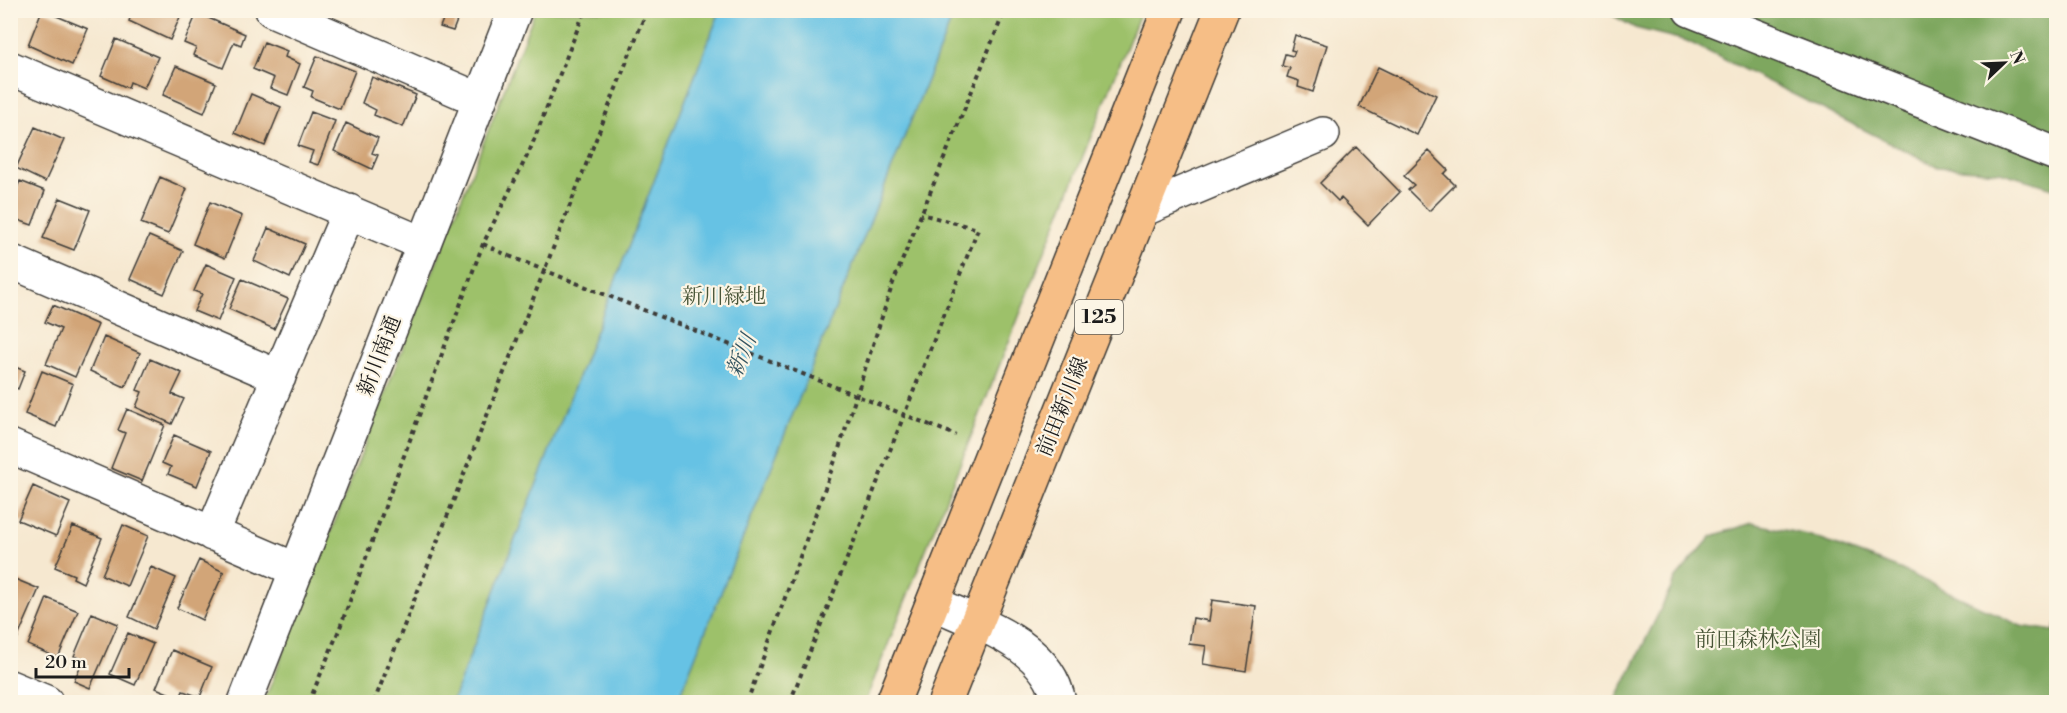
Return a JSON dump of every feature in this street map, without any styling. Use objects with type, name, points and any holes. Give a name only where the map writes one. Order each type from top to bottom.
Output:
[{"type":"main road","name":"125","points":[[893,702],[1169,10]]},
{"type":"main road","name":"前田新川線","points":[[945,702],[1222,10]]},
{"type":"street","points":[[272,10],[480,100]]},
{"type":"street","name":"新川南通","points":[[245,702],[515,10]]},
{"type":"street","points":[[1690,10],[2056,154]]},
{"type":"street","points":[[10,68],[424,244]]},
{"type":"street","points":[[1142,210],[1323,134]]},
{"type":"street","points":[[213,534],[349,211]]},
{"type":"street","points":[[10,261],[279,377]]},
{"type":"street","points":[[10,446],[297,570]]},
{"type":"street","points":[[933,603],[977,623],[1032,654],[1046,670],[1057,690],[1059,702]]},
{"type":"street","points":[[10,687],[46,702]]},
{"type":"path","points":[[309,702],[347,609],[483,244],[530,150],[585,10]]},
{"type":"path","points":[[374,702],[647,10]]},
{"type":"path","points":[[747,702],[837,455],[893,283],[1005,10]]},
{"type":"path","points":[[1016,10],[1025,14],[1026,10]]},
{"type":"path","points":[[790,702],[978,229],[921,214]]},
{"type":"path","points":[[483,244],[956,435]]},
{"type":"green space","name":"新川緑地","points":[[535,11],[1141,11],[865,702],[264,702]]},
{"type":"green space","points":[[1605,11],[2056,11],[2056,189],[2000,172],[1938,167],[1687,41],[1635,28]]},
{"type":"green space","name":"前田森林公園","points":[[1752,523],[1808,535],[1900,569],[2021,626],[2054,631],[2056,625],[2056,702],[1615,702],[1676,578],[1712,536]]},
{"type":"water","name":"新川","points":[[720,11],[955,11],[677,702],[452,702]]},
{"type":"building","points":[[42,10],[88,29],[72,65],[28,45]]},
{"type":"building","points":[[133,10],[183,10],[170,40],[129,21]]},
{"type":"building","points":[[427,10],[461,10],[453,31],[440,27],[444,17]]},
{"type":"building","points":[[197,13],[245,34],[241,45],[234,42],[223,68],[193,55],[196,48],[184,43]]},
{"type":"building","points":[[1295,35],[1327,45],[1313,92],[1298,87],[1299,81],[1287,77],[1290,68],[1282,66],[1285,54],[1293,56],[1295,51],[1291,50]]},
{"type":"building","points":[[116,39],[158,57],[144,88],[130,82],[128,88],[101,76]]},
{"type":"building","points":[[264,42],[287,51],[285,57],[300,64],[288,95],[270,88],[274,78],[253,69]]},
{"type":"building","points":[[317,56],[355,71],[340,109],[311,97],[313,91],[304,87]]},
{"type":"building","points":[[176,66],[216,83],[204,113],[163,95]]},
{"type":"building","points":[[1378,67],[1436,95],[1417,135],[1359,107]]},
{"type":"building","points":[[372,77],[416,95],[403,127],[374,115],[376,110],[362,103]]},
{"type":"building","points":[[251,94],[281,107],[265,146],[235,133]]},
{"type":"building","points":[[311,112],[335,121],[318,165],[309,162],[313,151],[298,146]]},
{"type":"building","points":[[346,123],[378,138],[372,153],[378,155],[372,169],[334,151]]},
{"type":"building","points":[[35,127],[64,140],[45,182],[16,168]]},
{"type":"building","points":[[1356,147],[1400,192],[1368,225],[1341,198],[1338,201],[1320,183]]},
{"type":"building","points":[[1429,151],[1448,170],[1444,174],[1455,185],[1429,211],[1408,190],[1414,185],[1404,176]]},
{"type":"building","points":[[160,177],[187,189],[168,234],[141,223]]},
{"type":"building","points":[[20,181],[45,191],[32,225],[10,217],[10,204]]},
{"type":"building","points":[[60,198],[90,210],[74,250],[43,238]]},
{"type":"building","points":[[210,202],[242,216],[225,258],[193,244]]},
{"type":"building","points":[[268,228],[305,244],[290,278],[254,261]]},
{"type":"building","points":[[149,236],[183,251],[164,294],[130,279]]},
{"type":"building","points":[[206,264],[236,277],[218,321],[194,311],[202,294],[194,291]]},
{"type":"building","points":[[242,279],[288,299],[274,329],[229,309]]},
{"type":"building","points":[[53,305],[98,325],[75,377],[46,364],[61,329],[45,322]]},
{"type":"building","points":[[104,337],[140,353],[125,387],[90,371]]},
{"type":"building","points":[[150,359],[182,373],[172,394],[184,399],[172,424],[136,407],[142,392],[137,390]]},
{"type":"building","points":[[10,365],[25,371],[18,389],[14,387],[11,395]]},
{"type":"building","points":[[42,371],[73,384],[56,427],[25,414]]},
{"type":"building","points":[[127,409],[165,425],[142,481],[111,468],[125,433],[118,430]]},
{"type":"building","points":[[174,435],[211,451],[197,486],[168,474],[171,467],[162,463]]},
{"type":"building","points":[[33,486],[70,503],[56,536],[18,520]]},
{"type":"building","points":[[123,525],[148,536],[127,586],[102,575]]},
{"type":"building","points":[[73,526],[102,538],[83,583],[73,578],[74,575],[55,567]]},
{"type":"building","points":[[199,560],[224,572],[202,620],[177,608]]},
{"type":"building","points":[[151,567],[176,578],[154,629],[129,617]]},
{"type":"building","points":[[10,577],[39,589],[17,639],[10,636]]},
{"type":"building","points":[[47,598],[78,611],[58,658],[28,645]]},
{"type":"building","points":[[1212,600],[1256,606],[1246,671],[1203,664],[1206,646],[1189,644],[1193,618],[1209,621]]},
{"type":"building","points":[[92,613],[118,624],[90,688],[74,681],[83,660],[74,656]]},
{"type":"building","points":[[128,633],[153,644],[135,685],[110,674]]},
{"type":"building","points":[[172,650],[212,667],[200,697],[183,691],[180,698],[156,688]]}]
